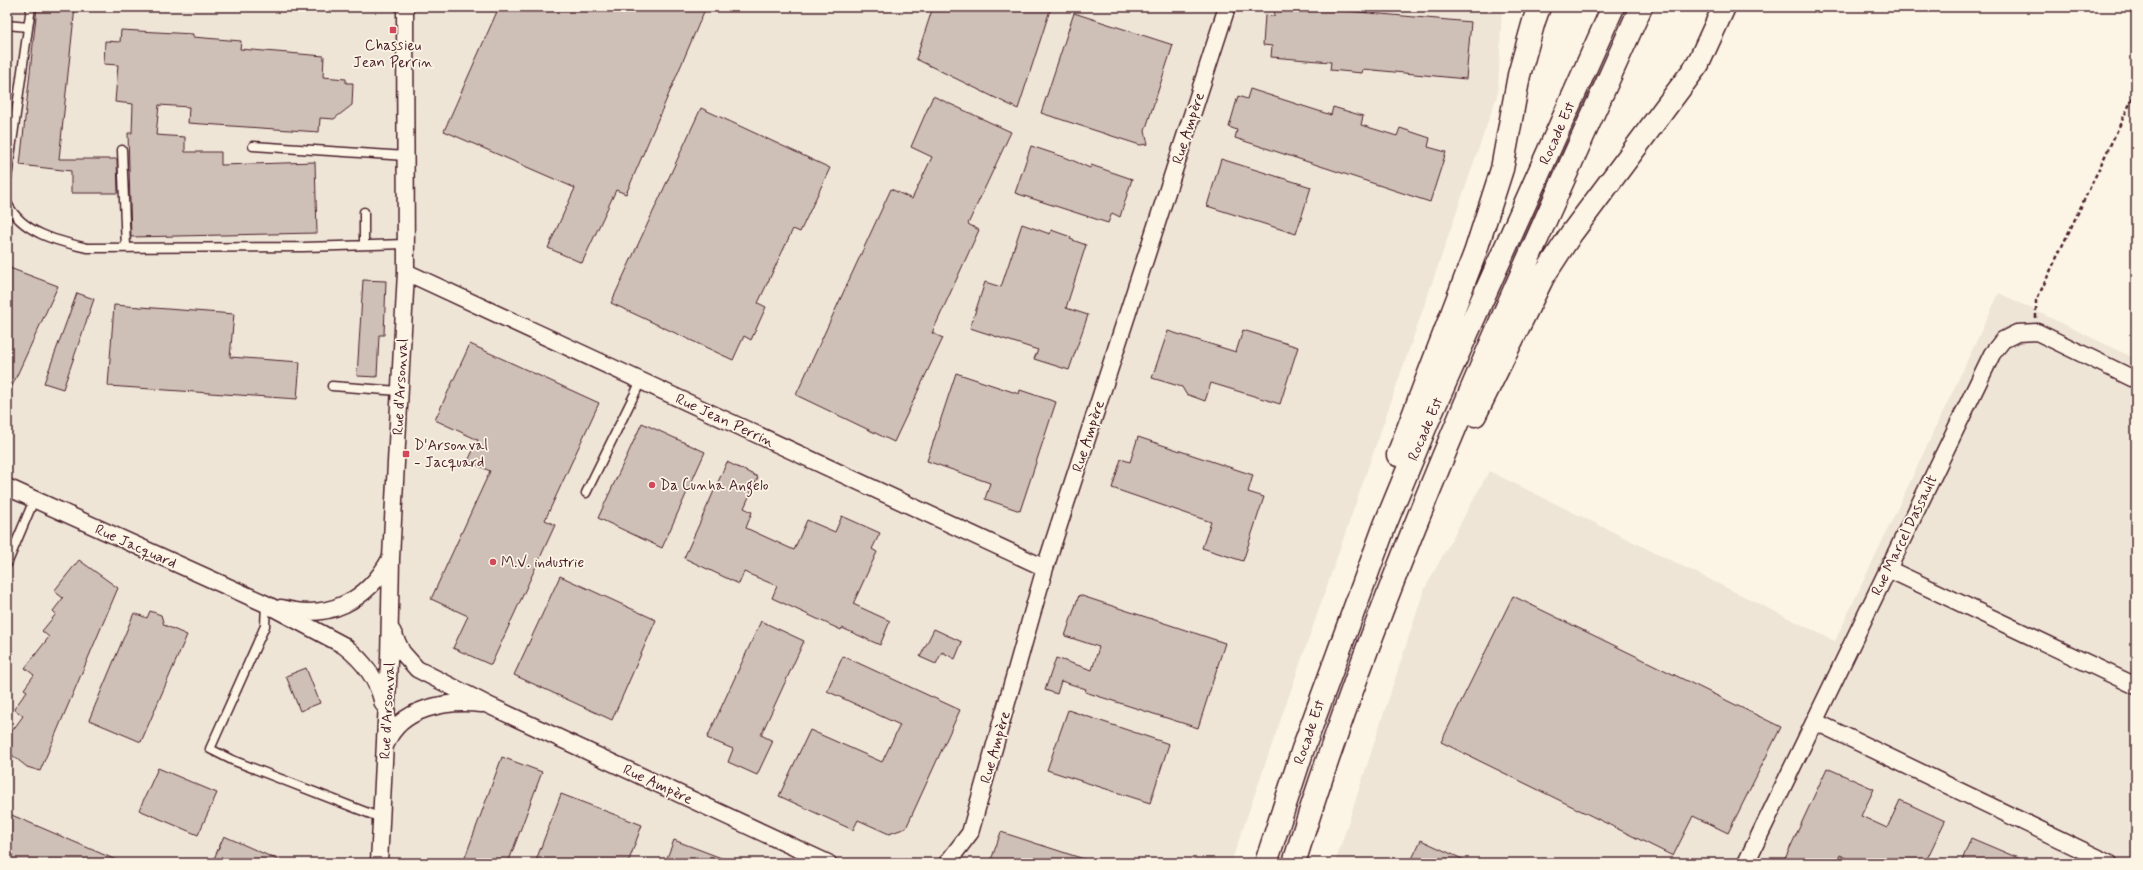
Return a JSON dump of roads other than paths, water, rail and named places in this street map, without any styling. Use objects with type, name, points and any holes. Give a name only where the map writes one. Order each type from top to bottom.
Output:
[{"type":"highway","points":[[1385,525],[1384,492],[1475,253],[1502,169],[1519,75],[1539,7]]},
{"type":"highway","name":"Rocade Est","points":[[1266,863],[1303,749],[1385,525],[1430,416],[1613,7]]},
{"type":"highway","name":"Rocade Est","points":[[1294,863],[1382,610],[1437,468],[1483,359],[1641,7]]},
{"type":"highway","points":[[1437,468],[1458,452],[1501,360],[1543,277],[1571,234],[1698,64],[1724,7]]},
{"type":"street","name":"Rue d'Arsonval","points":[[379,863],[390,620],[391,558],[406,272],[405,7]]},
{"type":"street","name":"Rue Ampère","points":[[947,863],[970,833],[1045,568],[1227,7]]},
{"type":"street","name":"Rue Jean Perrin","points":[[406,272],[1045,568]]},
{"type":"street","name":"Rue Marcel Dassault","points":[[1746,863],[1992,354],[2003,340],[2017,332],[2037,332],[2136,380]]},
{"type":"street","name":"Rue Jacquard","points":[[7,487],[266,604],[343,645],[354,653],[366,667],[377,685],[386,718]]},
{"type":"street","name":"Rue Jacquard","points":[[266,604],[285,609],[312,612],[335,609],[350,602],[368,588],[384,571],[391,558]]},
{"type":"street","points":[[1888,569],[2136,686]]},
{"type":"street","name":"Rue Ampère","points":[[390,620],[396,644],[417,669],[488,705],[828,863]]},
{"type":"street","name":"Rue Ampère","points":[[385,746],[395,728],[409,715],[418,711],[454,704],[488,705]]},
{"type":"street","points":[[1814,721],[2109,863]]},
{"type":"lane","points":[[7,178],[31,7]]},
{"type":"lane","points":[[7,25],[28,28]]},
{"type":"lane","points":[[253,146],[406,156]]},
{"type":"lane","points":[[122,150],[126,248]]},
{"type":"lane","points":[[7,203],[13,216],[23,224],[56,240],[87,248],[406,244]]},
{"type":"lane","points":[[364,212],[364,245]]},
{"type":"lane","points":[[586,493],[641,381]]},
{"type":"lane","points":[[332,386],[400,391]]},
{"type":"lane","points":[[7,564],[34,500]]},
{"type":"lane","points":[[266,604],[265,626],[210,749],[232,760],[381,818]]},
{"type":"place","name":"Chassieu Jean Perrin","points":[[393,30]]},
{"type":"place","name":"D'Arsonval - Jacquard","points":[[406,454]]},
{"type":"place","name":"Da Cunha Angelo","points":[[652,485]]},
{"type":"place","name":"M.V. industrie","points":[[493,562]]}]
